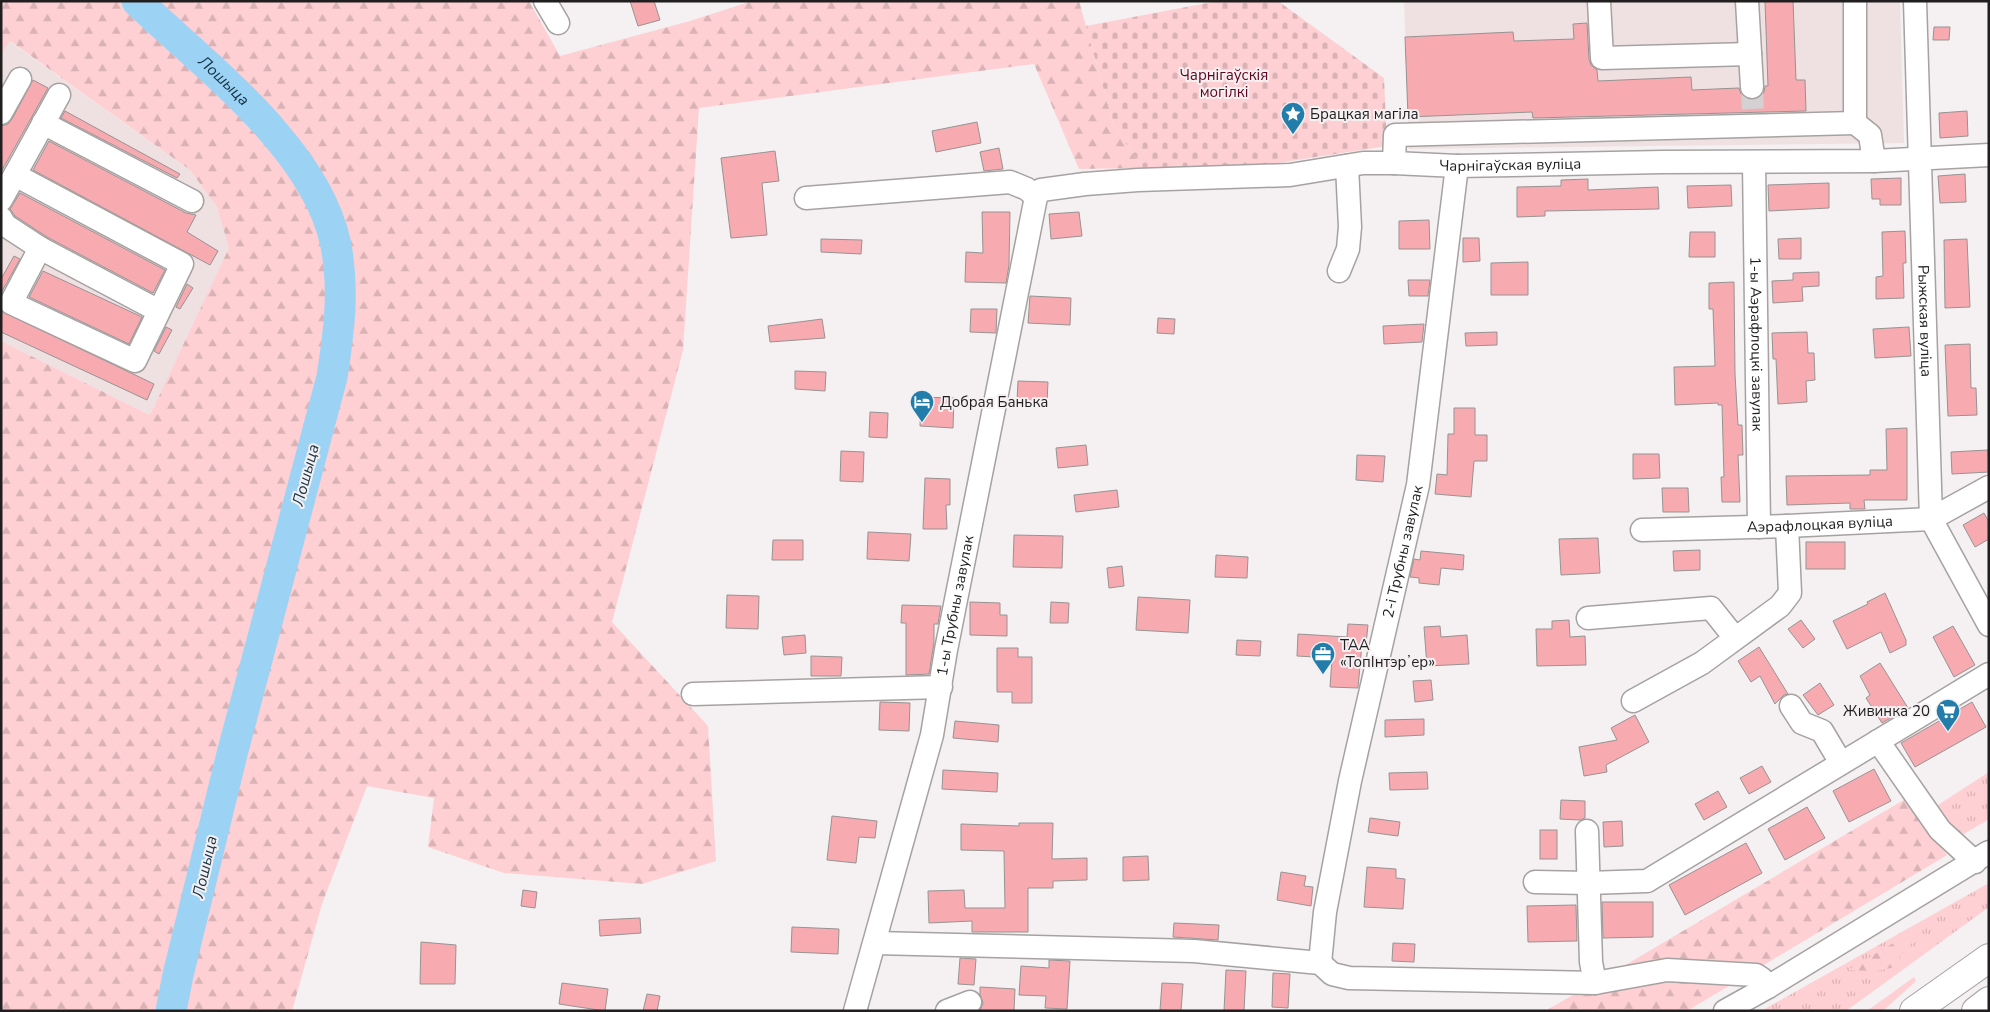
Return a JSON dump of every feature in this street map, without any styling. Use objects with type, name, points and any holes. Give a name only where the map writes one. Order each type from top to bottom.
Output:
[{"type":"main road","points":[[1914,1011],[1989,958]]},
{"type":"main road","points":[[1976,1011],[1989,1002]]},
{"type":"street","points":[[545,1],[558,23]]},
{"type":"street","points":[[1599,1],[1602,58],[1750,54]]},
{"type":"street","points":[[1747,1],[1752,87]]},
{"type":"street","points":[[1855,1],[1855,123]]},
{"type":"street","name":"Рыжская вуліца","points":[[1915,1],[1931,519],[1989,625]]},
{"type":"street","points":[[1,113],[20,80]]},
{"type":"street","points":[[1,200],[59,95]]},
{"type":"street","points":[[1394,162],[1395,135],[1754,119],[1855,123],[1870,135],[1874,161]]},
{"type":"street","points":[[43,123],[192,201]]},
{"type":"street","name":"Чарнігаўская вуліца","points":[[1036,197],[1042,190],[1085,184],[1138,180],[1290,175],[1348,166],[1394,162],[1457,166],[1874,161],[1989,155]]},
{"type":"street","name":"1-ы Аэрафлоцкі завулак","points":[[1754,162],[1759,528]]},
{"type":"street","points":[[1339,271],[1348,248],[1350,227],[1348,166]]},
{"type":"street","name":"2-і Трубны завулак","points":[[1320,963],[1325,912],[1350,781],[1418,485],[1457,166]]},
{"type":"street","points":[[15,175],[182,264],[135,361],[11,303],[40,248]]},
{"type":"street","points":[[806,198],[1010,182],[1027,189],[1036,197]]},
{"type":"street","name":"1-ы Трубны завулак","points":[[855,1011],[932,735],[946,650],[1036,197]]},
{"type":"street","points":[[1,218],[5,225],[40,248],[159,311]]},
{"type":"street","name":"Аэрафлоцкая вуліца","points":[[1642,530],[1759,528],[1931,519],[1989,487]]},
{"type":"street","points":[[1633,701],[1702,663],[1780,606],[1790,593],[1787,526]]},
{"type":"street","points":[[1588,618],[1711,608],[1735,638]]},
{"type":"street","points":[[1535,882],[1647,881],[1989,674]]},
{"type":"street","points":[[693,694],[941,687]]},
{"type":"street","points":[[1791,706],[1802,723],[1822,731],[1841,763]]},
{"type":"street","points":[[1725,1011],[1768,987],[1982,857],[1940,830],[1878,741]]},
{"type":"street","points":[[1587,831],[1592,962],[1595,983]]},
{"type":"street","points":[[875,943],[1194,951],[1320,963],[1332,974],[1349,978],[1595,983],[1667,970],[1756,975],[1768,987]]},
{"type":"street","points":[[947,1011],[970,1002]]},
{"type":"shaded area","points":[[1404,1],[1900,1],[1904,143],[1409,149]]},
{"type":"shaded area","points":[[9,41],[190,170],[217,207],[230,248],[150,415],[1,341],[1,54]]},
{"type":"green space","points":[[1,1],[529,1],[560,56],[690,21],[752,1],[1079,1],[1114,126],[1143,168],[1079,169],[1034,64],[699,108],[683,350],[612,622],[708,726],[716,861],[642,884],[504,873],[428,847],[434,798],[367,786],[322,904],[292,1011],[1,1011],[1,341],[150,415],[229,248],[217,207],[190,170],[10,41],[1,54]]},
{"type":"green space","name":"Чарнігаўскія могілкі","points":[[1218,1],[1278,1],[1384,78],[1387,146],[1271,164],[1143,168],[1114,126],[1086,26]]},
{"type":"green space","points":[[1989,772],[1989,819],[1957,838],[1938,805]]},
{"type":"green space","points":[[1907,798],[1947,855],[1687,1011],[1545,1011],[1629,963]]},
{"type":"green space","points":[[1989,883],[1989,907],[1846,1011],[1761,1011]]},
{"type":"green space","points":[[1923,931],[1900,956],[1896,967],[1876,971],[1848,970],[1912,932]]},
{"type":"green space","points":[[1914,977],[1916,981],[1883,1011],[1867,1011]]},
{"type":"building","points":[[630,1],[654,1],[660,20],[638,26]]},
{"type":"building","points":[[1765,1],[1793,1],[1796,80],[1805,80],[1806,111],[1533,118],[1532,112],[1408,117],[1405,37],[1513,32],[1514,41],[1574,39],[1573,24],[1587,23],[1589,59],[1591,65],[1597,70],[1598,81],[1691,77],[1692,90],[1739,88],[1741,94],[1746,98],[1753,100],[1760,98],[1765,86],[1768,86]]},
{"type":"building","points":[[1934,27],[1950,27],[1949,40],[1933,40]]},
{"type":"building","points":[[33,80],[48,88],[1,172],[1,126],[8,124],[12,119]]},
{"type":"building","points":[[65,111],[180,174],[177,178],[61,118]]},
{"type":"building","points":[[1967,111],[1968,136],[1940,138],[1939,113]]},
{"type":"building","points":[[977,122],[981,143],[936,152],[932,131]]},
{"type":"building","points":[[49,141],[186,213],[196,215],[187,232],[218,251],[210,265],[33,170]]},
{"type":"building","points":[[999,148],[1003,169],[984,171],[980,152]]},
{"type":"building","points":[[775,151],[779,181],[762,183],[767,235],[731,238],[721,158]]},
{"type":"building","points":[[1965,174],[1966,202],[1940,203],[1938,176]]},
{"type":"building","points":[[1901,178],[1901,205],[1880,205],[1880,199],[1872,199],[1871,179]]},
{"type":"building","points":[[1588,179],[1588,190],[1658,187],[1659,209],[1545,211],[1545,216],[1517,217],[1517,187],[1561,186],[1561,180]]},
{"type":"building","points":[[1829,183],[1829,208],[1769,211],[1768,185]]},
{"type":"building","points":[[1731,185],[1732,206],[1688,208],[1687,186]]},
{"type":"building","points":[[20,193],[165,270],[153,293],[47,237],[15,216],[10,209]]},
{"type":"building","points":[[982,212],[1010,212],[1009,265],[1006,283],[965,282],[966,252],[983,253]]},
{"type":"building","points":[[1079,212],[1082,236],[1051,239],[1049,214]]},
{"type":"building","points":[[1429,220],[1430,249],[1399,249],[1399,221]]},
{"type":"building","points":[[1905,231],[1906,263],[1903,263],[1904,298],[1876,299],[1876,277],[1883,276],[1882,232]]},
{"type":"building","points":[[1690,232],[1715,232],[1715,257],[1689,257]]},
{"type":"building","points":[[1463,238],[1479,238],[1480,261],[1463,262]]},
{"type":"building","points":[[1801,238],[1801,259],[1779,259],[1778,239]]},
{"type":"building","points":[[821,239],[862,240],[861,254],[821,252]]},
{"type":"building","points":[[1967,239],[1970,307],[1945,308],[1944,240]]},
{"type":"building","points":[[14,256],[20,259],[1,293],[1,279]]},
{"type":"building","points":[[1528,262],[1528,295],[1491,295],[1491,263]]},
{"type":"building","points":[[43,271],[142,317],[129,344],[29,297]]},
{"type":"building","points":[[1819,272],[1819,286],[1802,287],[1803,301],[1773,303],[1772,281],[1793,280],[1793,273]]},
{"type":"building","points":[[1408,280],[1430,280],[1428,296],[1409,296]]},
{"type":"building","points":[[1734,282],[1735,374],[1738,425],[1742,425],[1743,455],[1738,455],[1740,502],[1722,502],[1721,477],[1724,477],[1722,405],[1718,405],[1718,403],[1675,405],[1674,367],[1715,366],[1713,309],[1709,309],[1709,283]]},
{"type":"building","points":[[187,284],[193,288],[180,309],[176,307]]},
{"type":"building","points":[[1030,296],[1071,298],[1070,325],[1028,323]]},
{"type":"building","points":[[971,309],[997,309],[996,333],[970,332]]},
{"type":"building","points":[[1,311],[154,384],[147,400],[1,332]]},
{"type":"building","points":[[1158,318],[1175,319],[1174,334],[1157,333]]},
{"type":"building","points":[[822,319],[825,338],[770,342],[768,326]]},
{"type":"building","points":[[1424,324],[1422,342],[1384,344],[1383,326]]},
{"type":"building","points":[[166,327],[172,330],[159,354],[154,351]]},
{"type":"building","points":[[1909,327],[1911,356],[1875,358],[1873,329]]},
{"type":"building","points":[[1497,332],[1497,345],[1466,346],[1465,333]]},
{"type":"building","points":[[1807,332],[1808,353],[1814,353],[1815,380],[1806,381],[1807,402],[1778,404],[1776,359],[1773,359],[1772,333]]},
{"type":"building","points":[[1970,344],[1971,388],[1976,388],[1977,415],[1948,416],[1945,345]]},
{"type":"building","points":[[795,371],[826,372],[825,391],[795,389]]},
{"type":"building","points":[[1018,381],[1048,382],[1047,402],[1017,401]]},
{"type":"building","points":[[921,397],[954,398],[953,428],[920,426]]},
{"type":"building","points":[[1454,408],[1475,408],[1475,435],[1487,435],[1487,461],[1474,461],[1471,497],[1435,494],[1437,474],[1447,475],[1448,434],[1454,434]]},
{"type":"building","points":[[870,412],[888,413],[887,438],[869,437]]},
{"type":"building","points":[[1907,428],[1907,500],[1864,500],[1865,509],[1850,509],[1850,503],[1787,505],[1786,476],[1870,475],[1870,470],[1887,470],[1886,429]]},
{"type":"building","points":[[1086,445],[1088,465],[1058,468],[1056,448]]},
{"type":"building","points":[[1988,450],[1989,472],[1952,474],[1951,452]]},
{"type":"building","points":[[841,451],[864,452],[863,482],[840,481]]},
{"type":"building","points":[[1633,454],[1659,454],[1660,478],[1633,479]]},
{"type":"building","points":[[1357,455],[1385,456],[1383,482],[1356,480]]},
{"type":"building","points":[[925,478],[950,479],[950,505],[946,505],[947,529],[923,529]]},
{"type":"building","points":[[1662,488],[1688,488],[1689,512],[1663,512]]},
{"type":"building","points":[[1117,490],[1119,507],[1076,512],[1074,495]]},
{"type":"building","points":[[1984,513],[1989,522],[1989,539],[1975,547],[1963,525]]},
{"type":"building","points":[[868,532],[911,534],[909,561],[867,559]]},
{"type":"building","points":[[1014,535],[1063,536],[1062,568],[1013,567]]},
{"type":"building","points":[[1598,538],[1600,573],[1561,575],[1559,539]]},
{"type":"building","points":[[773,540],[803,540],[803,560],[772,560]]},
{"type":"building","points":[[1806,542],[1845,542],[1845,569],[1806,569]]},
{"type":"building","points":[[1700,550],[1700,570],[1674,571],[1673,551]]},
{"type":"building","points":[[1421,551],[1464,555],[1463,570],[1441,568],[1439,585],[1419,583],[1419,578],[1410,577],[1414,559],[1420,560]]},
{"type":"building","points":[[1216,555],[1248,557],[1247,578],[1215,577]]},
{"type":"building","points":[[1122,566],[1124,586],[1109,588],[1107,568]]},
{"type":"building","points":[[1885,593],[1906,640],[1906,645],[1890,653],[1881,632],[1847,649],[1833,621],[1868,604],[1867,602]]},
{"type":"building","points":[[727,595],[759,596],[758,629],[726,628]]},
{"type":"building","points":[[1138,597],[1190,600],[1188,633],[1136,630]]},
{"type":"building","points":[[970,602],[1000,603],[1000,615],[1007,615],[1007,636],[970,635]]},
{"type":"building","points":[[1051,602],[1069,603],[1068,623],[1050,623]]},
{"type":"building","points":[[902,605],[941,606],[938,624],[934,624],[934,643],[929,674],[906,675],[906,623],[901,623]]},
{"type":"building","points":[[1569,620],[1570,637],[1585,636],[1586,665],[1537,666],[1536,629],[1552,629],[1552,621]]},
{"type":"building","points":[[1801,620],[1815,639],[1803,648],[1788,629]]},
{"type":"building","points":[[1348,624],[1368,625],[1366,644],[1362,644],[1358,688],[1330,687],[1332,658],[1297,656],[1298,634],[1347,637]]},
{"type":"building","points":[[1440,626],[1441,637],[1467,635],[1469,664],[1427,666],[1424,627]]},
{"type":"building","points":[[1953,626],[1975,665],[1954,677],[1933,637]]},
{"type":"building","points":[[805,635],[806,653],[784,655],[782,637]]},
{"type":"building","points":[[1237,640],[1261,641],[1260,656],[1236,655]]},
{"type":"building","points":[[1759,647],[1788,694],[1784,695],[1775,704],[1760,676],[1751,682],[1738,661]]},
{"type":"building","points":[[997,648],[1018,648],[1018,657],[1032,657],[1032,703],[1012,703],[1012,692],[997,692]]},
{"type":"building","points":[[811,656],[842,657],[841,676],[811,676]]},
{"type":"building","points":[[1880,663],[1908,708],[1882,723],[1866,698],[1870,695],[1860,676]]},
{"type":"building","points":[[1431,680],[1433,700],[1415,702],[1413,681]]},
{"type":"building","points":[[1820,683],[1834,705],[1818,715],[1803,695]]},
{"type":"building","points":[[880,702],[910,703],[909,731],[879,730]]},
{"type":"building","name":"Живинка 20","points":[[1972,702],[1986,727],[1915,767],[1901,743]]},
{"type":"building","points":[[1635,715],[1649,742],[1606,765],[1607,772],[1584,776],[1579,747],[1617,740],[1611,728]]},
{"type":"building","points":[[1424,719],[1424,735],[1385,737],[1385,720]]},
{"type":"building","points":[[955,721],[999,725],[998,742],[953,738]]},
{"type":"building","points":[[1762,766],[1771,782],[1749,794],[1740,778]]},
{"type":"building","points":[[1874,769],[1891,801],[1849,822],[1833,791]]},
{"type":"building","points":[[943,770],[998,773],[997,792],[942,789]]},
{"type":"building","points":[[1427,772],[1428,789],[1390,790],[1389,773]]},
{"type":"building","points":[[1718,791],[1727,807],[1704,820],[1695,804]]},
{"type":"building","points":[[1561,800],[1585,801],[1585,818],[1580,820],[1560,819]]},
{"type":"building","points":[[1807,807],[1825,838],[1785,860],[1768,829]]},
{"type":"building","points":[[832,816],[877,821],[875,838],[859,837],[856,863],[827,860]]},
{"type":"building","points":[[1370,818],[1400,822],[1398,836],[1368,832]]},
{"type":"building","points":[[1622,821],[1623,846],[1604,847],[1603,822]]},
{"type":"building","points":[[1019,823],[1053,823],[1052,859],[1087,858],[1087,880],[1053,881],[1053,888],[1028,888],[1028,932],[972,932],[972,921],[929,923],[928,891],[964,890],[965,908],[1005,908],[1004,851],[961,850],[961,824],[1019,826]]},
{"type":"building","points":[[1540,830],[1557,830],[1557,859],[1540,859]]},
{"type":"building","points":[[1746,843],[1762,873],[1685,915],[1669,885]]},
{"type":"building","points":[[1148,856],[1149,880],[1123,881],[1123,857]]},
{"type":"building","points":[[1367,867],[1396,869],[1396,878],[1405,879],[1403,909],[1364,907]]},
{"type":"building","points":[[1281,872],[1306,876],[1304,886],[1313,887],[1311,906],[1277,900]]},
{"type":"building","points":[[523,890],[537,892],[535,908],[521,906]]},
{"type":"building","points":[[1602,902],[1653,902],[1653,937],[1603,938]]},
{"type":"building","points":[[1576,905],[1577,941],[1528,942],[1527,906]]},
{"type":"building","points":[[640,918],[641,933],[600,936],[599,920]]},
{"type":"building","points":[[1174,923],[1219,925],[1218,940],[1173,937]]},
{"type":"building","points":[[792,927],[839,929],[838,954],[791,952]]},
{"type":"building","points":[[421,942],[456,945],[455,984],[420,984]]},
{"type":"building","points":[[1393,943],[1415,944],[1414,962],[1392,961]]},
{"type":"building","points":[[960,958],[976,959],[974,985],[958,984]]},
{"type":"building","points":[[1049,960],[1070,961],[1067,1009],[1045,1008],[1046,996],[1019,995],[1021,966],[1049,968]]},
{"type":"building","points":[[1226,970],[1246,971],[1244,1011],[1224,1011]]},
{"type":"building","points":[[1273,973],[1290,974],[1288,1008],[1272,1007]]},
{"type":"building","points":[[562,983],[608,989],[605,1011],[559,1004]]},
{"type":"building","points":[[1162,983],[1183,984],[1181,1011],[1160,1010]]},
{"type":"building","points":[[980,987],[1015,989],[1014,1011],[980,1011],[983,1003]]},
{"type":"building","points":[[647,994],[660,996],[657,1011],[643,1011]]},
{"type":"waterway","name":"Лошыца","points":[[137,1],[224,80],[281,141],[305,173],[323,206],[335,241],[340,275],[339,326],[332,377],[232,754],[178,975],[171,1011]]},
{"type":"tunnel","points":[[1752,87],[1753,114]]},
{"type":"place","name":"Брацкая магіла","points":[[1293,135]]},
{"type":"place","name":"Добрая Банька","points":[[922,423]]},
{"type":"place","name":"ТАА «ТопІнтэрʼер»","points":[[1323,675]]},
{"type":"place","name":"Живинка 20","points":[[1948,732]]}]
